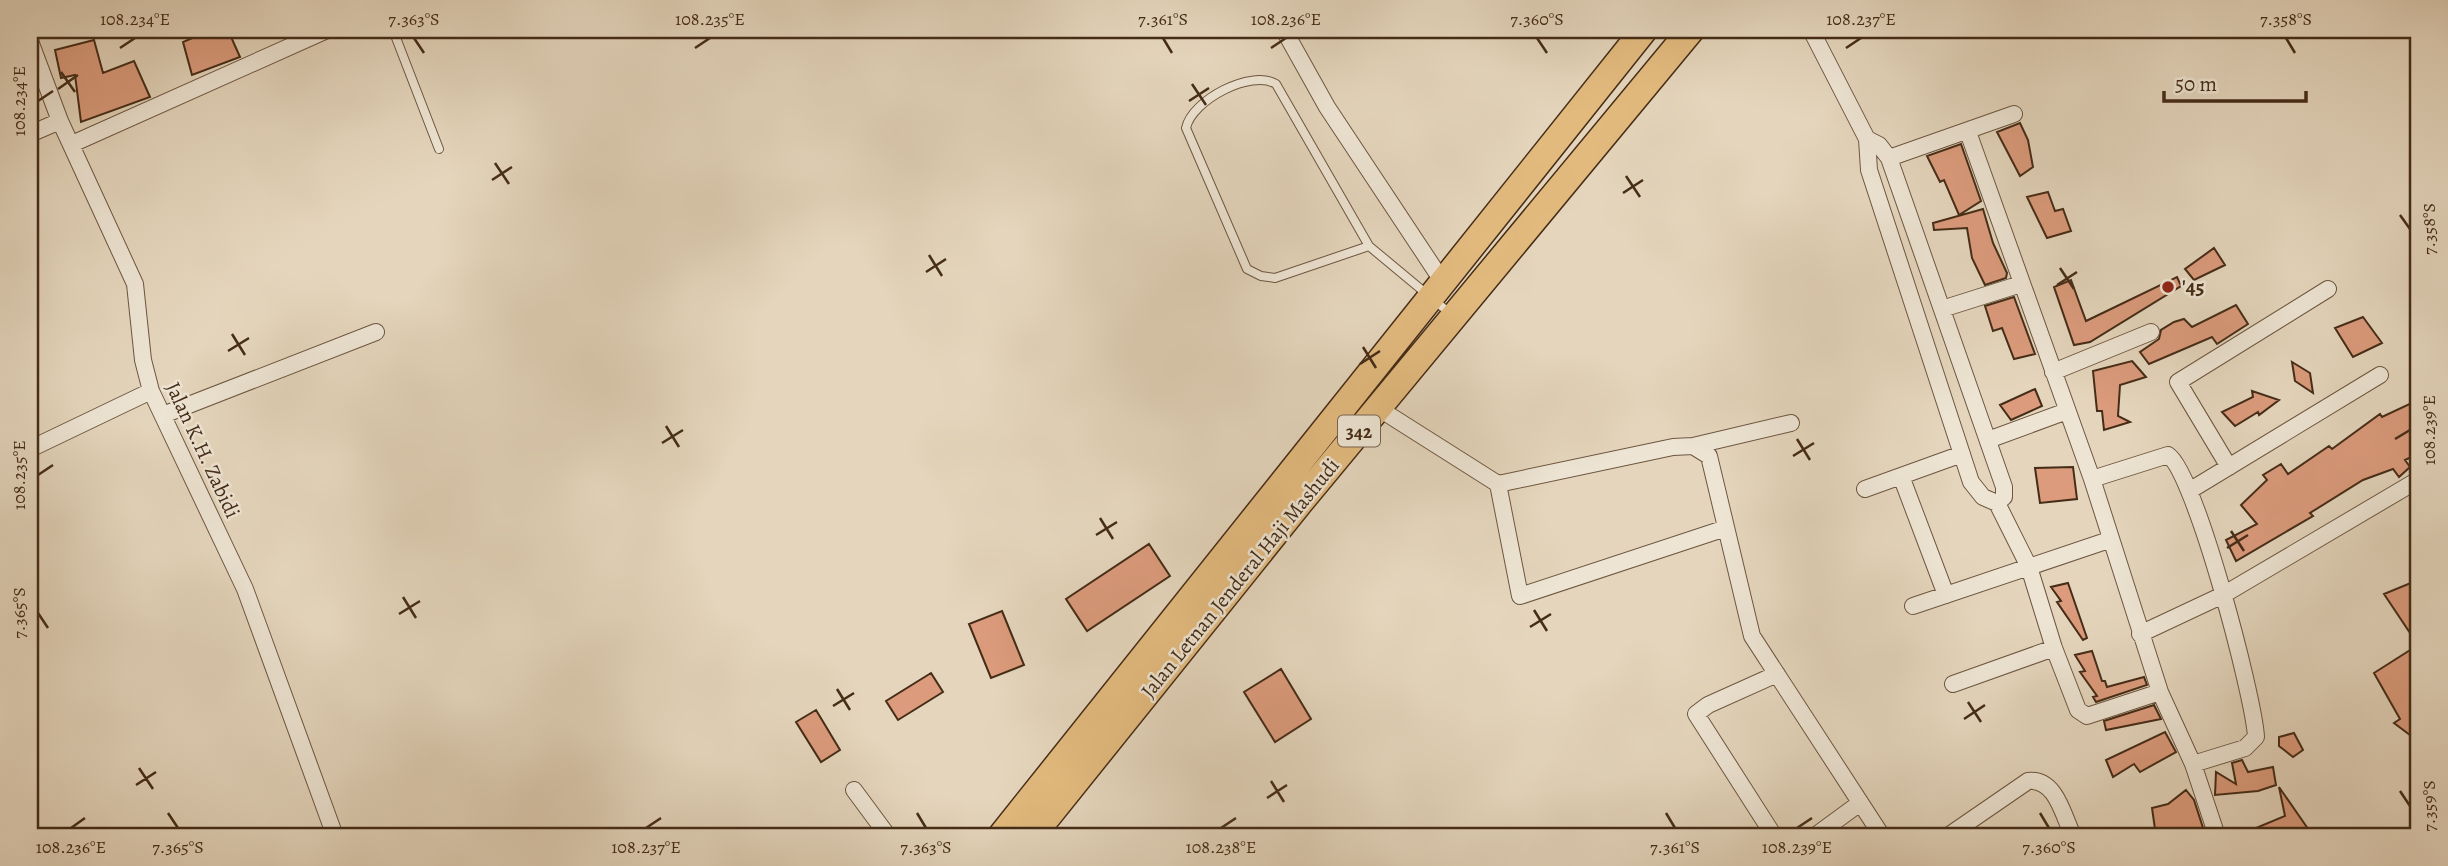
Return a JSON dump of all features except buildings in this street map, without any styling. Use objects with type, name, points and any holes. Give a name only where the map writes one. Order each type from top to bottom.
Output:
[{"type":"main road","name":"Jalan Letnan Jenderal Haji Mashudi","points":[[1001,836],[1644,30]]},
{"type":"main road","name":"Jalan Letnan Jenderal Haji Mashudi","points":[[1032,836],[1378,408],[1691,30]]},
{"type":"street","points":[[72,144],[327,30]]},
{"type":"street","points":[[1284,30],[1327,107],[1437,289]]},
{"type":"street","points":[[1811,30],[1867,139],[1869,170],[1962,454],[1978,492],[1997,503],[2029,567],[2054,648],[2078,710],[2084,716],[2104,712],[2160,692]]},
{"type":"street","name":"Jalan K.H. Zabidi","points":[[30,41],[60,121],[135,284],[143,360],[151,391],[245,589],[335,836]]},
{"type":"street","points":[[1889,158],[2014,114]]},
{"type":"street","points":[[30,134],[60,121]]},
{"type":"street","points":[[1968,132],[2092,479],[2109,540],[2160,692],[2193,764],[2217,836]]},
{"type":"street","points":[[1867,139],[1879,145],[1889,158],[2004,487],[2004,497],[1997,503]]},
{"type":"street","points":[[1942,309],[2021,284]]},
{"type":"street","points":[[2229,467],[2178,383],[2328,289]]},
{"type":"street","points":[[163,415],[376,332]]},
{"type":"street","points":[[2053,372],[2151,332]]},
{"type":"street","points":[[2189,491],[2380,375]]},
{"type":"street","points":[[30,449],[151,391]]},
{"type":"street","points":[[1378,408],[1498,484],[1673,447],[1693,446],[1791,423]]},
{"type":"street","points":[[1988,440],[2067,411]]},
{"type":"street","points":[[1693,446],[1709,456],[1752,636],[1882,836]]},
{"type":"street","points":[[1865,489],[1962,454]]},
{"type":"street","points":[[2092,479],[2168,455],[2179,466],[2189,491],[2223,595],[2256,737],[2245,748],[2193,764]]},
{"type":"street","points":[[1901,476],[1946,594]]},
{"type":"street","points":[[2140,634],[2223,595],[2418,480]]},
{"type":"street","points":[[1498,484],[1520,596],[1726,528]]},
{"type":"street","points":[[1913,606],[2109,540]]},
{"type":"street","points":[[1953,684],[2054,648]]},
{"type":"street","points":[[1774,836],[1696,714],[1708,705],[1777,674]]},
{"type":"street","points":[[1948,836],[2028,781],[2037,780],[2050,786],[2073,836]]},
{"type":"street","points":[[854,790],[888,836]]},
{"type":"street","points":[[1815,836],[1860,803]]},
{"type":"lane","points":[[393,30],[439,149]]},
{"type":"lane","points":[[1370,246],[1275,278],[1261,276],[1247,269],[1186,128],[1196,107],[1214,95],[1253,80],[1267,78],[1276,84],[1370,246],[1394,270],[1437,289],[1454,317]]},
{"type":"place","name":"'45","points":[[2168,287]]}]
